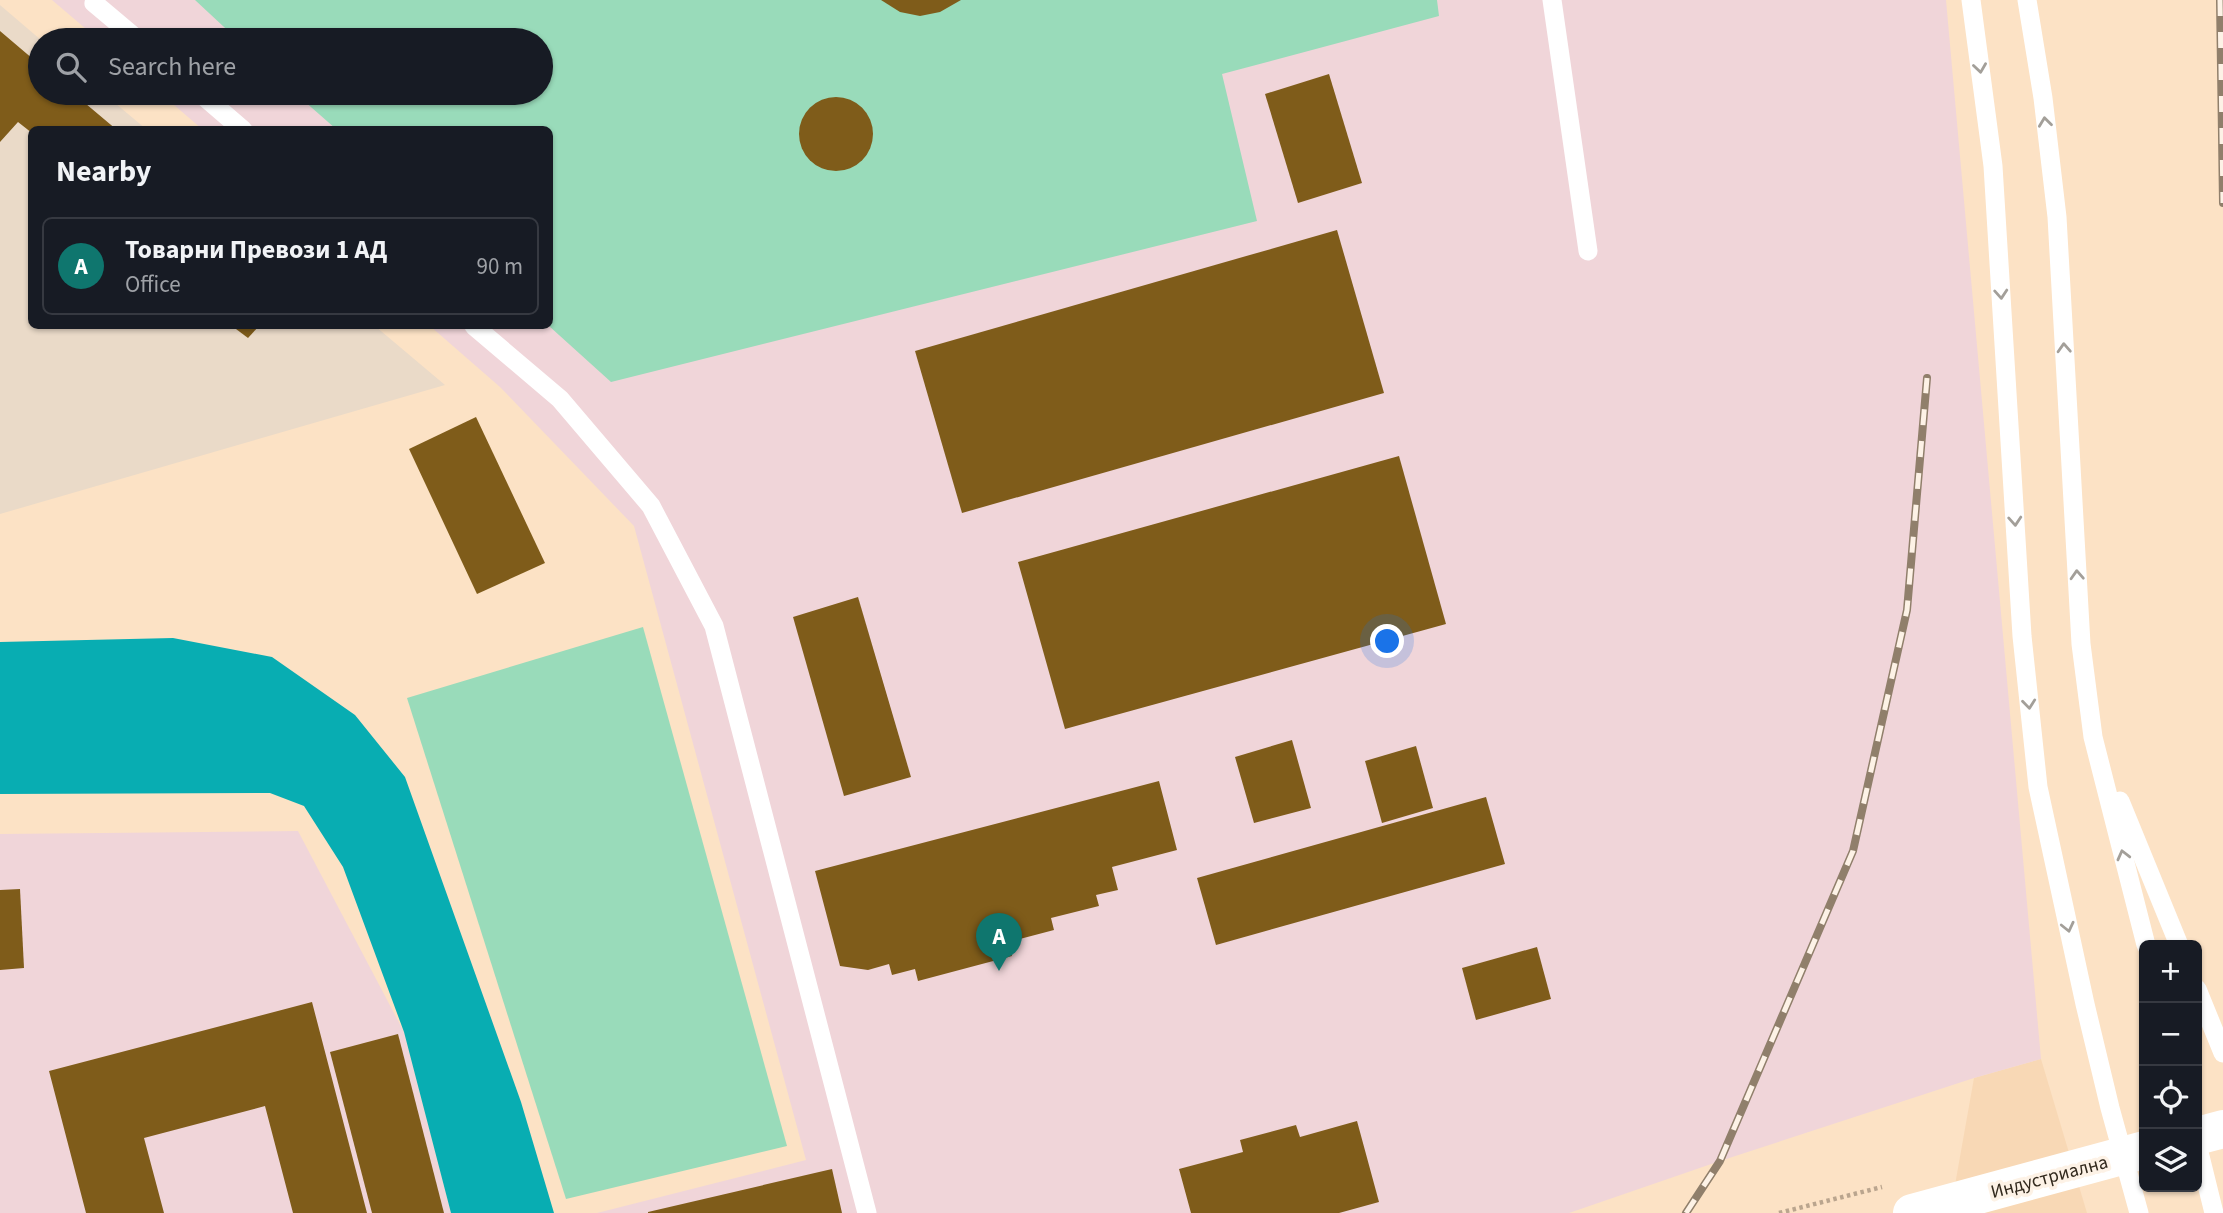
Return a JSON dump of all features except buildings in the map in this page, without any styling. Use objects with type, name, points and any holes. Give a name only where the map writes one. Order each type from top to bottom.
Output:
[{"type":"main road","points":[[2202,1135],[2223,1129]]},
{"type":"main road","name":"Индустриална","points":[[1913,1213],[2139,1151]]},
{"type":"lane","points":[[95,0],[94,3],[124,28]]},
{"type":"lane","points":[[1552,0],[1588,251]]},
{"type":"lane","points":[[1971,0],[1993,166],[2022,636],[2038,787],[2092,1030],[2139,1213]]},
{"type":"lane","points":[[2027,0],[2043,98],[2057,217],[2081,644],[2093,737],[2145,940]]},
{"type":"lane","points":[[214,105],[238,126]]},
{"type":"lane","points":[[478,329],[560,399],[651,506],[715,626],[867,1213]]},
{"type":"lane","points":[[2093,737],[2177,940]]},
{"type":"lane","points":[[2202,1001],[2223,1053]]},
{"type":"lane","points":[[2202,1164],[2214,1213]]},
{"type":"shaded area","points":[[52,0],[1946,0],[2041,1059],[1974,1078],[1569,1213],[597,1213],[806,1160],[634,526],[500,387],[433,329],[553,329],[553,126],[198,126],[174,105],[553,105],[553,28],[85,28]]},
{"type":"shaded area","points":[[0,5],[28,29],[28,105],[117,105],[142,126],[28,126],[28,329],[379,329],[445,385],[0,514]]},
{"type":"shaded area","points":[[298,831],[404,1032],[451,1213],[0,1213],[0,834]]},
{"type":"shaded area","points":[[2041,1059],[2087,1213],[1950,1213],[1974,1078]]},
{"type":"green space","points":[[195,0],[1437,0],[1439,16],[1222,74],[1257,221],[611,382],[552,329],[553,126],[333,126],[309,105],[553,105],[553,28],[225,28]]},
{"type":"green space","points":[[643,627],[787,1146],[566,1199],[407,698]]},
{"type":"water","points":[[173,638],[272,657],[355,715],[405,777],[521,1102],[554,1213],[451,1213],[404,1032],[343,867],[304,806],[270,793],[0,794],[0,642]]},
{"type":"railway","points":[[2220,0],[2223,203]]},
{"type":"railway","points":[[1686,1213],[1720,1161],[1853,851],[1907,610],[1927,378]]},
{"type":"place","name":"Товарни Превози 1 АД","points":[[999,971]]}]
